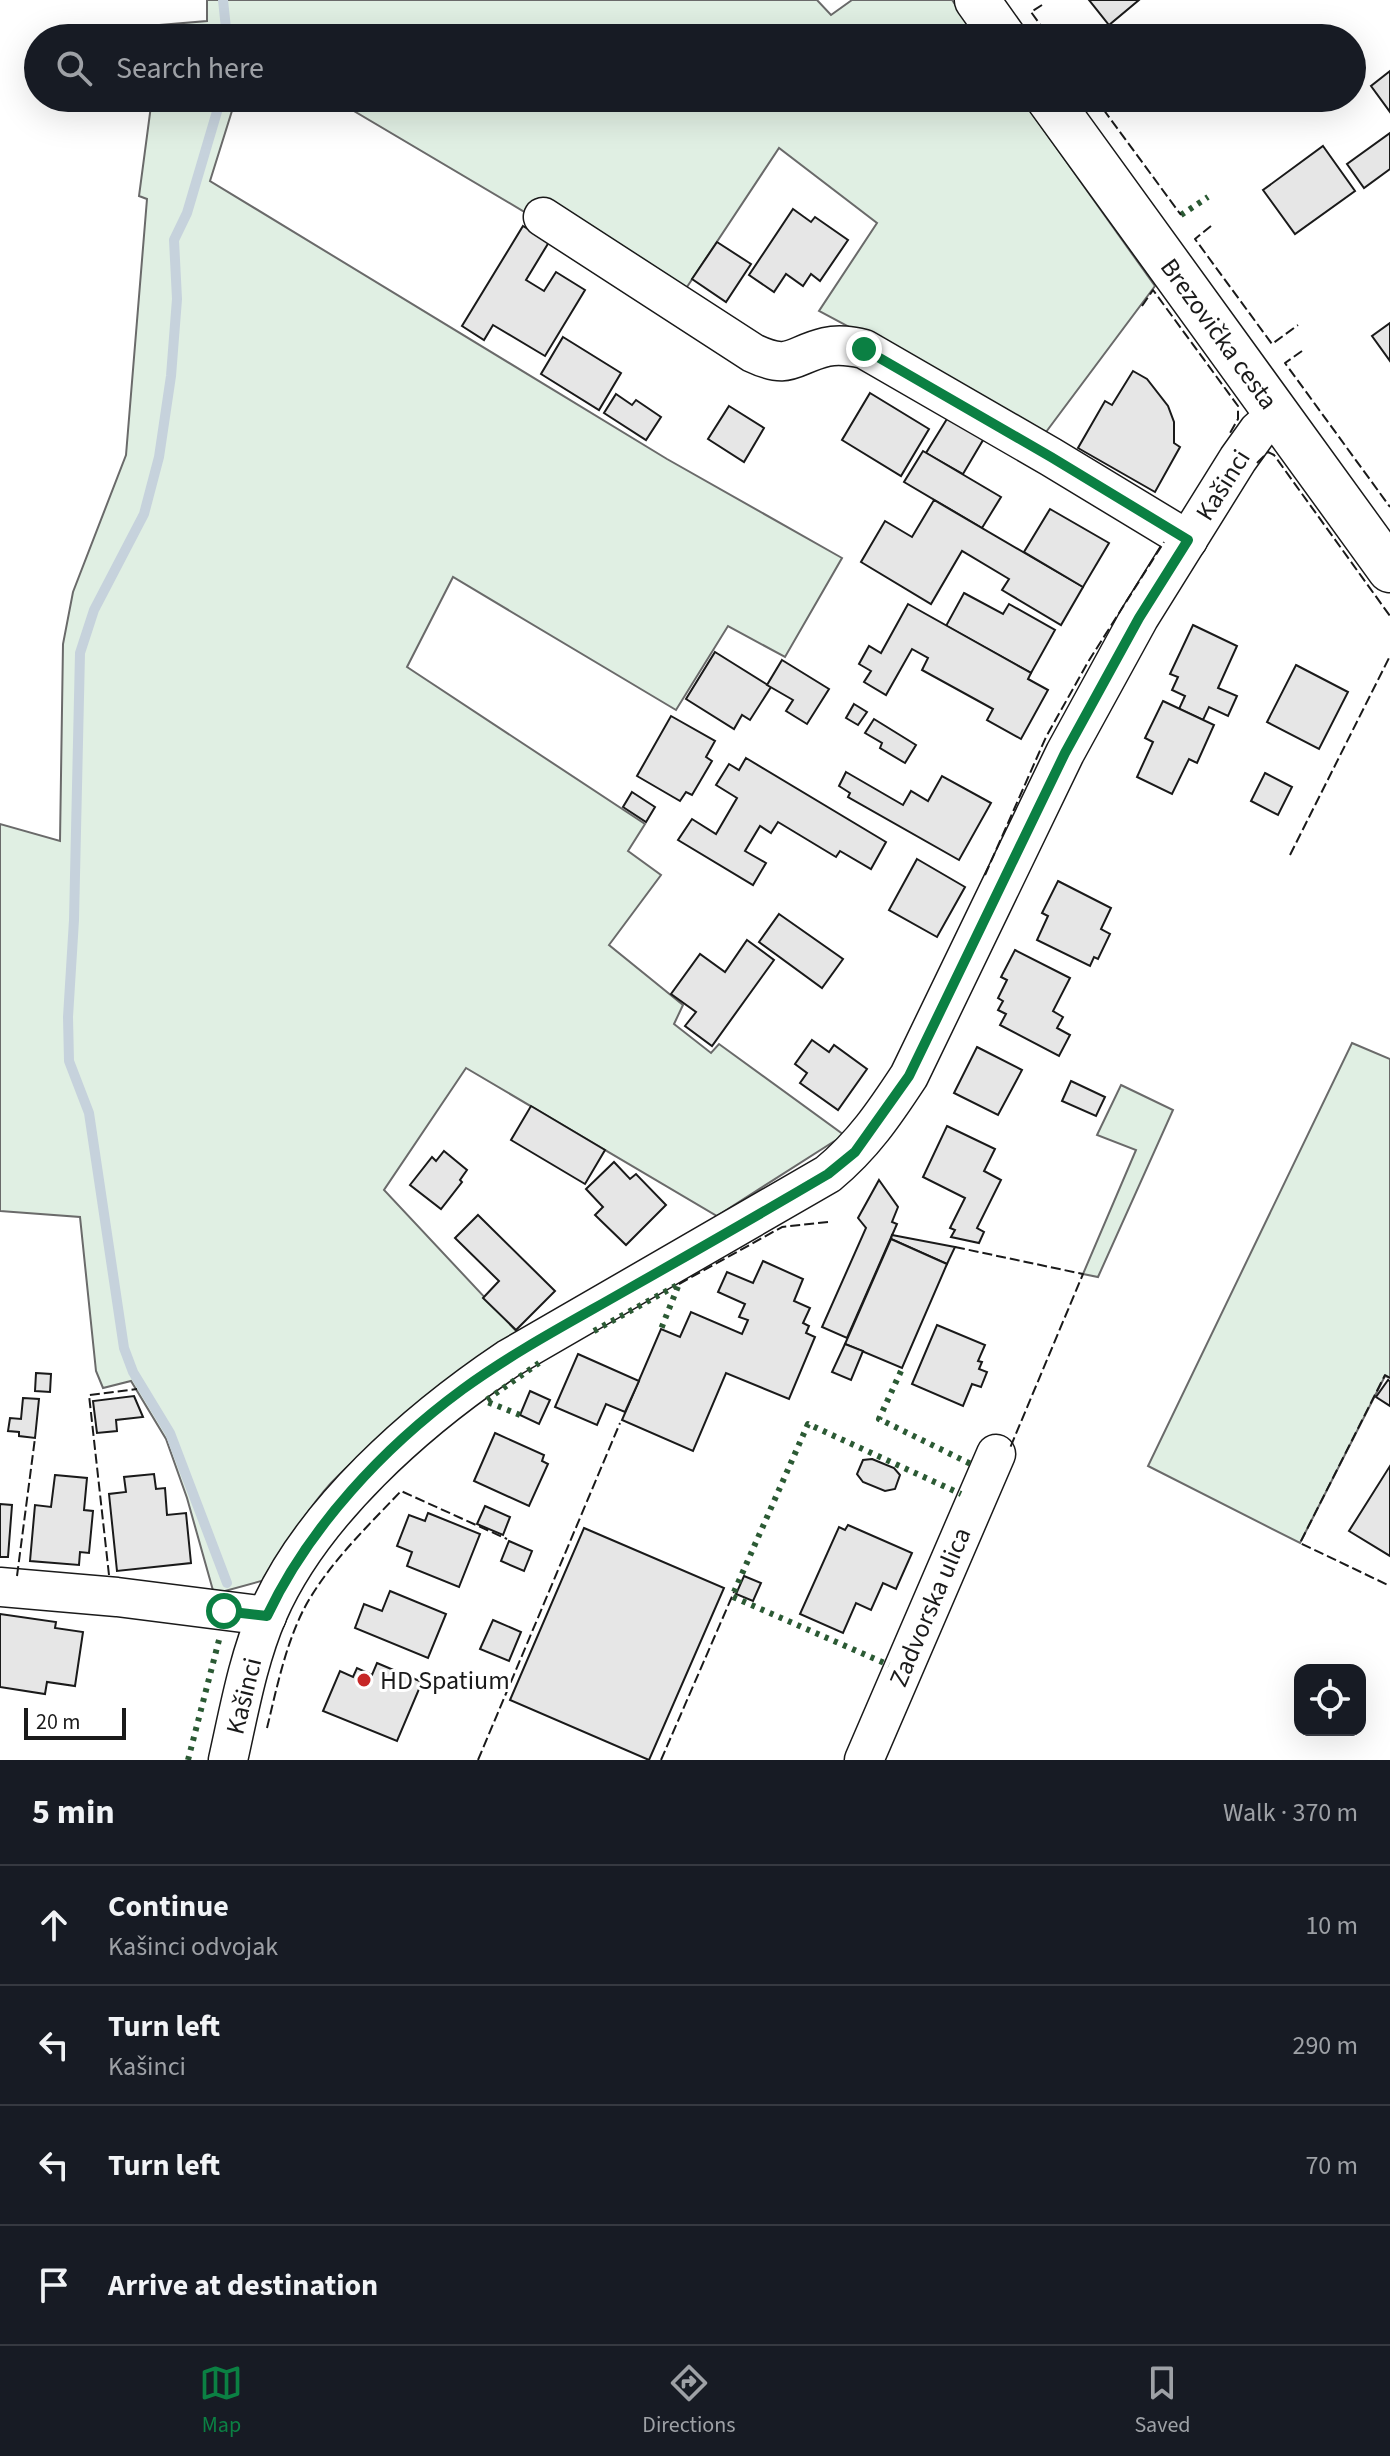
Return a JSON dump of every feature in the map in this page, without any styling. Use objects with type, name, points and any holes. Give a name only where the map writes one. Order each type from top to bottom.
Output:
[{"type":"main road","points":[[977,0],[994,24]]},
{"type":"main road","name":"Brezovička cesta","points":[[1058,112],[1390,570]]},
{"type":"street","points":[[543,217],[753,353],[769,360],[787,361],[824,348],[845,345],[864,349],[1188,540]]},
{"type":"street","name":"Kašinci","points":[[228,1760],[249,1668],[283,1581],[348,1497],[393,1450],[462,1390],[550,1334],[828,1174],[855,1152],[909,1076],[1065,753],[1139,618],[1251,441],[1277,414]]},
{"type":"street","name":"Zadvorska ulica","points":[[864,1760],[996,1454]]},
{"type":"street","points":[[0,1587],[117,1597],[267,1616]]},
{"type":"green space","points":[[207,0],[817,0],[831,15],[852,0],[952,0],[969,24],[172,24],[207,21]]},
{"type":"green space","points":[[150,112],[232,112],[210,181],[667,459],[842,558],[785,657],[728,626],[676,710],[453,577],[407,667],[645,824],[628,851],[661,875],[609,945],[683,1005],[674,1024],[711,1053],[719,1044],[844,1135],[717,1216],[466,1068],[384,1190],[520,1335],[397,1424],[352,1462],[313,1506],[265,1580],[214,1594],[187,1498],[166,1439],[131,1381],[103,1388],[96,1371],[80,1217],[0,1211],[0,824],[60,841],[63,644],[73,592],[126,455],[147,199],[139,196]]},
{"type":"green space","points":[[356,112],[1031,112],[1155,286],[1046,432],[819,311],[877,223],[779,148],[683,293],[528,214]]},
{"type":"green space","points":[[1352,1043],[1390,1059],[1390,1378],[1385,1376],[1300,1543],[1148,1466]]},
{"type":"green space","points":[[1121,1085],[1173,1110],[1098,1277],[1083,1274],[1136,1150],[1097,1135]]},
{"type":"building","points":[[1089,0],[1139,0],[1110,24]]},
{"type":"building","points":[[1390,71],[1390,112],[1371,86]]},
{"type":"building","points":[[1390,133],[1390,169],[1364,188],[1347,164]]},
{"type":"building","points":[[1323,146],[1355,191],[1295,234],[1263,190]]},
{"type":"building","points":[[793,209],[811,222],[815,217],[848,240],[820,281],[811,274],[803,286],[786,274],[774,292],[749,275]]},
{"type":"building","points":[[523,226],[549,242],[526,280],[544,291],[556,272],[585,290],[545,356],[493,325],[484,340],[462,326]]},
{"type":"building","points":[[717,242],[751,264],[726,302],[692,279]]},
{"type":"building","points":[[1390,323],[1390,361],[1372,336]]},
{"type":"building","points":[[563,337],[621,373],[599,410],[541,374]]},
{"type":"building","points":[[1133,371],[1147,379],[1168,406],[1174,422],[1174,443],[1180,447],[1155,492],[1078,448],[1105,401],[1112,405]]},
{"type":"building","points":[[870,393],[929,429],[901,476],[842,440]]},
{"type":"building","points":[[616,394],[632,405],[636,400],[661,417],[646,440],[604,413]]},
{"type":"building","points":[[729,406],[764,428],[744,462],[708,439]]},
{"type":"building","points":[[950,414],[986,435],[963,474],[926,453]]},
{"type":"building","points":[[923,451],[1001,497],[982,528],[904,482]]},
{"type":"building","points":[[934,500],[1083,587],[1061,625],[1002,590],[1009,579],[962,551],[931,604],[861,562],[885,521],[912,537]]},
{"type":"building","points":[[1050,509],[1109,543],[1083,587],[1024,552]]},
{"type":"building","points":[[964,593],[1003,614],[1009,604],[1055,630],[1031,673],[946,626]]},
{"type":"building","points":[[908,604],[1031,673],[1028,679],[1048,690],[1021,739],[987,720],[993,709],[922,670],[928,658],[912,649],[886,695],[864,682],[871,671],[859,664],[869,646],[881,653]]},
{"type":"building","points":[[1193,625],[1237,646],[1218,688],[1237,696],[1228,716],[1209,707],[1203,720],[1179,709],[1185,696],[1172,690],[1178,677],[1170,674]]},
{"type":"building","points":[[715,652],[771,687],[750,720],[742,715],[734,729],[686,699]]},
{"type":"building","points":[[782,660],[829,689],[807,724],[786,711],[793,700],[767,685]]},
{"type":"building","points":[[1296,665],[1348,692],[1319,749],[1267,722]]},
{"type":"building","points":[[1163,701],[1214,725],[1197,763],[1189,759],[1172,794],[1137,777],[1153,742],[1145,738]]},
{"type":"building","points":[[854,704],[867,712],[858,725],[846,718]]},
{"type":"building","points":[[671,716],[715,741],[706,757],[712,761],[692,795],[686,792],[680,801],[637,776]]},
{"type":"building","points":[[874,719],[916,745],[905,763],[880,748],[882,743],[865,733]]},
{"type":"building","points":[[746,758],[886,842],[871,869],[840,851],[836,857],[778,822],[771,833],[760,826],[745,851],[766,863],[753,885],[678,840],[692,819],[716,834],[737,798],[716,785],[729,764],[739,770]]},
{"type":"building","points":[[846,772],[903,805],[911,791],[928,801],[942,776],[991,803],[959,860],[848,797],[850,793],[839,786]]},
{"type":"building","points":[[1265,773],[1292,787],[1278,815],[1251,801]]},
{"type":"building","points":[[632,792],[655,807],[646,822],[623,807]]},
{"type":"building","points":[[917,859],[965,887],[937,937],[889,910]]},
{"type":"building","points":[[1058,881],[1111,908],[1101,929],[1110,934],[1098,959],[1094,957],[1090,966],[1037,940],[1048,916],[1042,913]]},
{"type":"building","points":[[779,914],[843,959],[822,988],[759,942]]},
{"type":"building","points":[[747,940],[774,960],[712,1046],[685,1026],[696,1012],[671,994],[700,954],[725,972]]},
{"type":"building","points":[[1015,950],[1070,978],[1053,1011],[1063,1017],[1057,1028],[1070,1035],[1059,1056],[1000,1025],[1006,1014],[998,1010],[1003,1001],[998,998],[1007,980],[1001,977]]},
{"type":"building","points":[[812,1040],[829,1052],[834,1045],[867,1069],[838,1110],[800,1083],[807,1073],[795,1064]]},
{"type":"building","points":[[977,1047],[1022,1070],[998,1115],[954,1093]]},
{"type":"building","points":[[1071,1081],[1105,1097],[1096,1116],[1062,1101]]},
{"type":"building","points":[[531,1106],[605,1150],[585,1184],[511,1140]]},
{"type":"building","points":[[947,1126],[995,1149],[984,1171],[1001,1180],[977,1228],[984,1232],[979,1243],[951,1237],[955,1230],[950,1228],[965,1198],[923,1177]]},
{"type":"building","points":[[444,1151],[467,1170],[460,1180],[462,1182],[441,1209],[410,1185],[432,1157],[436,1161]]},
{"type":"building","points":[[614,1162],[630,1179],[636,1174],[666,1205],[626,1245],[595,1215],[603,1207],[586,1189]]},
{"type":"building","points":[[879,1180],[898,1207],[892,1222],[897,1224],[847,1338],[822,1327],[866,1228],[858,1218]]},
{"type":"building","points":[[478,1215],[555,1291],[516,1330],[483,1298],[499,1281],[455,1238]]},
{"type":"building","points":[[892,1235],[955,1247],[947,1264],[891,1239]]},
{"type":"building","points":[[891,1239],[947,1264],[902,1368],[845,1344]]},
{"type":"building","points":[[763,1261],[803,1279],[794,1301],[810,1308],[803,1323],[809,1326],[806,1333],[815,1337],[789,1399],[726,1373],[693,1451],[622,1420],[661,1329],[680,1337],[691,1312],[742,1334],[748,1320],[739,1317],[745,1304],[718,1292],[727,1272],[753,1283]]},
{"type":"building","points":[[937,1325],[985,1345],[978,1361],[982,1362],[979,1369],[987,1372],[981,1387],[972,1384],[963,1406],[912,1384]]},
{"type":"building","points":[[845,1344],[863,1351],[851,1380],[832,1372]]},
{"type":"building","points":[[578,1354],[639,1381],[625,1412],[606,1404],[597,1425],[555,1407]]},
{"type":"building","points":[[36,1373],[51,1374],[50,1392],[35,1391]]},
{"type":"building","points":[[1390,1381],[1390,1406],[1376,1397]]},
{"type":"building","points":[[530,1391],[550,1400],[539,1424],[520,1415]]},
{"type":"building","points":[[134,1396],[143,1417],[116,1420],[117,1431],[97,1433],[93,1401]]},
{"type":"building","points":[[23,1398],[39,1399],[35,1438],[8,1431],[10,1418],[21,1419]]},
{"type":"building","points":[[495,1433],[544,1455],[542,1461],[548,1464],[529,1506],[474,1481]]},
{"type":"building","points":[[872,1459],[894,1468],[900,1475],[895,1489],[885,1491],[863,1482],[857,1474],[863,1460]]},
{"type":"building","points":[[1390,1466],[1390,1556],[1349,1531]]},
{"type":"building","points":[[154,1474],[156,1489],[165,1488],[167,1515],[186,1513],[191,1563],[117,1571],[109,1494],[126,1492],[124,1477]]},
{"type":"building","points":[[55,1475],[87,1478],[84,1510],[93,1511],[89,1553],[80,1552],[79,1565],[30,1561],[35,1505],[51,1507]]},
{"type":"building","points":[[0,1504],[12,1505],[8,1557],[0,1557]]},
{"type":"building","points":[[485,1506],[510,1517],[503,1535],[477,1524]]},
{"type":"building","points":[[428,1513],[480,1534],[459,1587],[407,1566],[412,1552],[397,1546],[409,1515],[425,1521]]},
{"type":"building","points":[[848,1525],[912,1553],[896,1589],[883,1583],[871,1610],[856,1603],[843,1633],[800,1614],[839,1527],[845,1530]]},
{"type":"building","points":[[584,1528],[724,1588],[649,1760],[510,1700]]},
{"type":"building","points":[[509,1541],[532,1551],[524,1571],[501,1561]]},
{"type":"building","points":[[744,1576],[761,1583],[753,1601],[736,1594]]},
{"type":"building","points":[[390,1591],[446,1614],[428,1658],[355,1628],[364,1604],[382,1611]]},
{"type":"building","points":[[0,1614],[56,1622],[55,1628],[83,1632],[75,1686],[47,1682],[45,1694],[0,1687]]},
{"type":"building","points":[[493,1620],[521,1632],[509,1661],[480,1649]]},
{"type":"building","points":[[377,1663],[422,1682],[397,1741],[323,1711],[340,1671],[353,1677],[357,1668],[372,1675]]},
{"type":"waterway","points":[[223,0],[226,24]]},
{"type":"waterway","points":[[217,112],[187,213],[174,240],[177,299],[171,376],[159,457],[144,514],[94,610],[80,653],[74,920],[68,1017],[69,1061],[89,1113],[124,1348],[133,1372],[170,1433],[227,1583]]},
{"type":"hedge","points":[[1181,215],[1208,197]]},
{"type":"hedge","points":[[594,1331],[679,1284],[661,1329]]},
{"type":"hedge","points":[[520,1415],[485,1401],[539,1363]]},
{"type":"hedge","points":[[901,1371],[879,1419],[975,1466]]},
{"type":"hedge","points":[[734,1592],[808,1424],[961,1494]]},
{"type":"hedge","points":[[733,1597],[889,1665]]},
{"type":"hedge","points":[[188,1760],[219,1640]]},
{"type":"fence","points":[[1040,24],[1031,12],[1042,5]]},
{"type":"fence","points":[[1105,112],[1181,215]]},
{"type":"fence","points":[[1211,226],[1195,239],[1272,344],[1298,325]]},
{"type":"fence","points":[[1142,306],[1153,290],[1238,406],[1238,419],[1230,433]]},
{"type":"fence","points":[[1302,351],[1285,363],[1390,507]]},
{"type":"fence","points":[[1257,463],[1268,452],[1274,455],[1390,616]]},
{"type":"fence","points":[[985,875],[1046,737],[1088,662],[1164,542]]},
{"type":"fence","points":[[1290,855],[1390,656]]},
{"type":"fence","points":[[679,1284],[782,1227],[828,1222]]},
{"type":"fence","points":[[955,1247],[1083,1274],[1010,1448]]},
{"type":"fence","points":[[1390,1378],[1385,1375],[1300,1543],[1390,1586]]},
{"type":"fence","points":[[109,1575],[89,1395],[137,1389]]},
{"type":"fence","points":[[478,1760],[620,1423]]},
{"type":"fence","points":[[17,1576],[35,1438]]},
{"type":"fence","points":[[267,1728],[288,1649],[306,1605],[338,1559],[401,1491],[507,1539]]},
{"type":"fence","points":[[661,1760],[734,1592]]},
{"type":"place","name":"HD Spatium","points":[[364,1680]]},
{"type":"route","points":[[224,1611],[267,1616],[283,1581],[302,1553],[359,1485],[393,1450],[462,1390],[550,1334],[828,1174],[855,1152],[909,1076],[1065,753],[1139,618],[1188,540],[864,349]]}]
